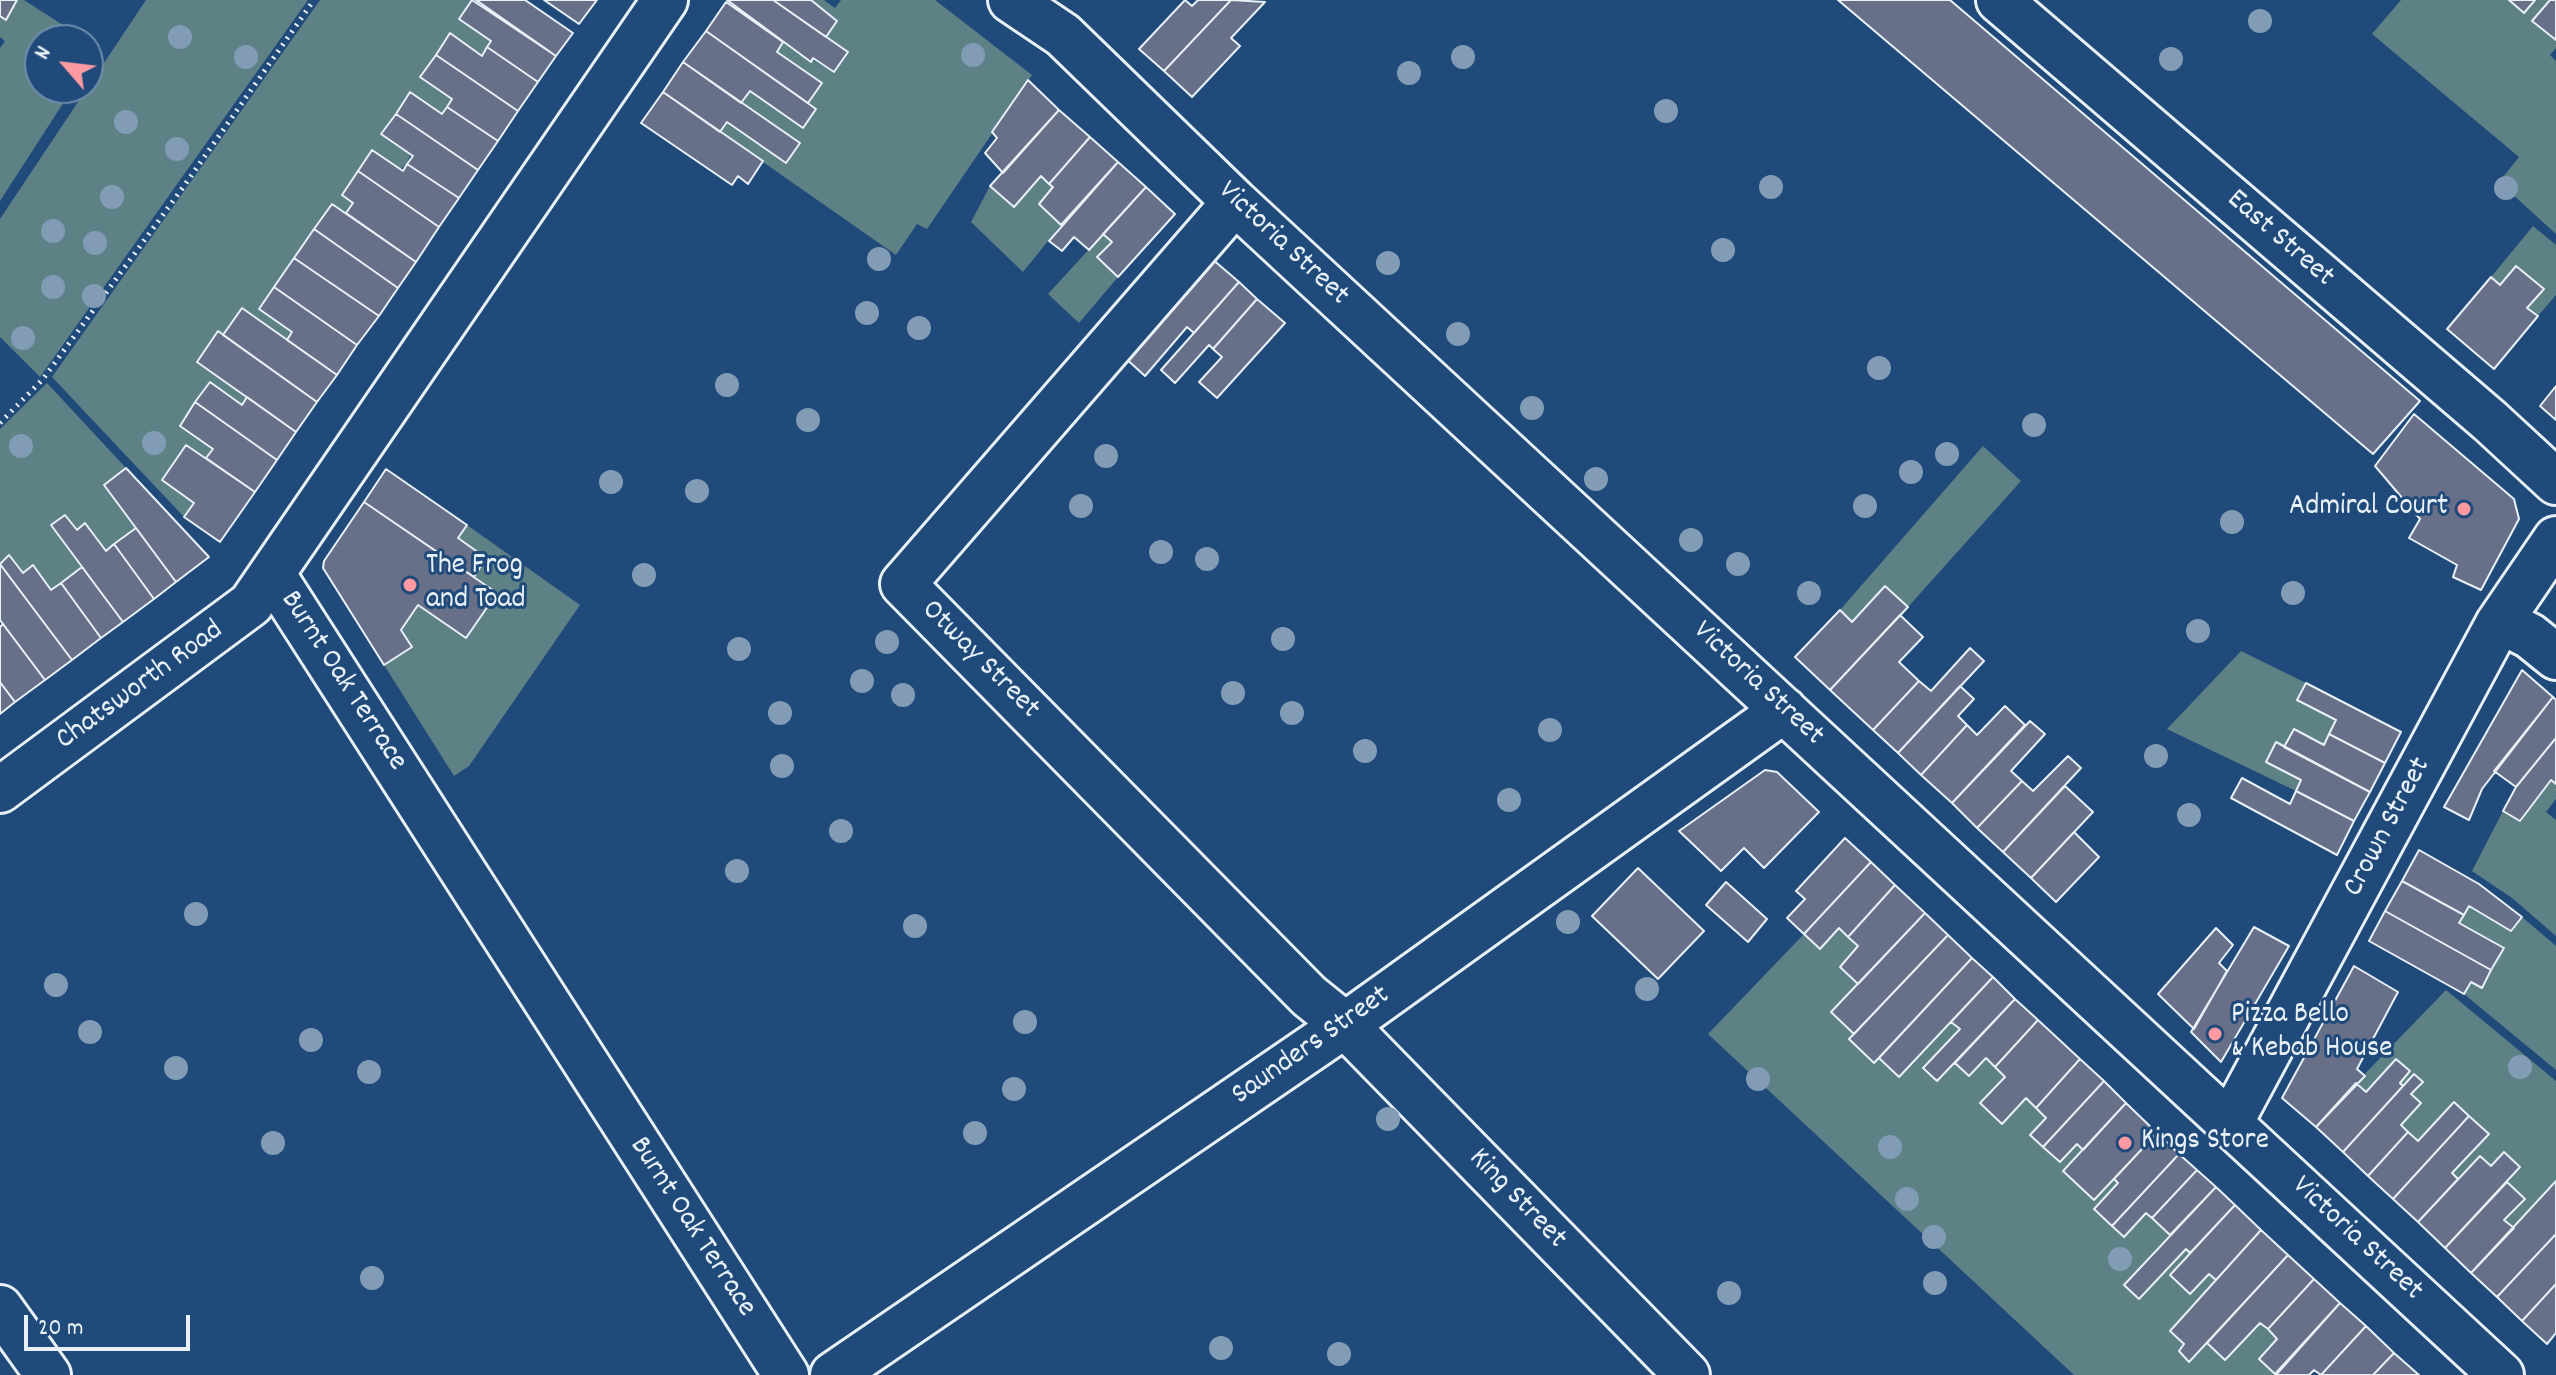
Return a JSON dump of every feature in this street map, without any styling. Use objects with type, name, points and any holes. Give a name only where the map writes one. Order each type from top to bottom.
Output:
[{"type":"street","name":"Burnt Oak Terrace","points":[[665,0],[273,575],[786,1375]]},
{"type":"street","name":"Victoria Street","points":[[1011,0],[1063,35],[1235,202],[2501,1375]]},
{"type":"street","name":"East Street","points":[[1999,0],[2490,421],[2556,482]]},
{"type":"street","name":"Otway Street","points":[[1235,202],[903,584],[1309,996],[1345,1025]]},
{"type":"street","name":"Crown Street","points":[[2230,1123],[2501,621],[2556,539]]},
{"type":"street","name":"Chatsworth Road","points":[[0,790],[220,630],[251,604],[273,575]]},
{"type":"street","points":[[2501,621],[2530,636],[2556,657]]},
{"type":"street","name":"Saunders Street","points":[[833,1375],[1345,1025],[1784,710]]},
{"type":"street","name":"King Street","points":[[1345,1025],[1687,1375]]},
{"type":"street","points":[[0,1308],[48,1375]]},
{"type":"path","points":[[0,423],[43,379],[184,186],[314,0]]},
{"type":"green space","points":[[17,0],[24,0],[61,24],[24,24],[24,104],[63,104],[0,201],[0,48],[5,41],[0,37],[0,16],[6,19]]},
{"type":"green space","points":[[146,0],[308,0],[40,377],[0,337],[0,219],[77,104],[104,104],[104,63]]},
{"type":"green space","points":[[320,0],[472,0],[460,19],[491,41],[482,56],[450,34],[452,99],[442,114],[410,92],[412,139],[411,153],[406,163],[386,178],[342,195],[353,203],[346,213],[332,204],[259,308],[292,332],[287,340],[242,309],[223,335],[218,332],[197,361],[247,397],[242,405],[195,402],[180,426],[213,449],[206,458],[186,445],[162,480],[194,503],[184,517],[52,377]]},
{"type":"green space","points":[[811,0],[824,0],[835,8],[841,0],[935,0],[1032,75],[927,229],[917,224],[896,255],[720,132],[727,122],[786,163],[800,144],[741,103],[750,91],[803,128],[816,109],[808,103],[821,83],[777,52],[783,42],[833,72],[847,52],[826,37],[837,21]]},
{"type":"green space","points":[[2401,0],[2509,0],[2524,12],[2535,0],[2550,0],[2532,21],[2556,40],[2556,48],[2550,55],[2556,61],[2556,234],[2499,182],[2519,157],[2372,34]]},
{"type":"green space","points":[[1041,176],[1053,187],[1039,204],[1061,225],[1023,272],[971,222],[990,186],[1014,207]]},
{"type":"green space","points":[[2533,226],[2556,245],[2556,295],[2538,316],[2527,308],[2543,289],[2517,267],[2500,285],[2491,277]]},
{"type":"green space","points":[[1103,234],[1112,242],[1097,257],[1118,277],[1079,323],[1048,294]]},
{"type":"green space","points":[[47,383],[126,468],[104,485],[136,528],[106,551],[85,524],[77,530],[64,515],[51,526],[82,567],[51,590],[33,566],[23,573],[9,555],[0,562],[0,429]]},
{"type":"green space","points":[[1983,446],[2021,481],[1908,607],[1885,586],[1852,622],[1840,610]]},
{"type":"green space","points":[[467,525],[580,605],[469,766],[454,776],[384,665],[412,647],[401,630],[418,605],[466,637],[497,593],[474,577],[486,558],[458,538]]},
{"type":"green space","points":[[2241,651],[2306,683],[2297,700],[2336,720],[2324,745],[2294,729],[2284,747],[2276,743],[2266,762],[2301,780],[2296,791],[2167,729]]},
{"type":"green space","points":[[2551,780],[2556,784],[2556,799],[2546,812],[2556,820],[2556,936],[2512,898],[2472,871],[2503,811],[2521,821]]},
{"type":"green space","points":[[2469,906],[2522,917],[2556,946],[2556,1070],[2464,994],[2471,982],[2482,988],[2504,948],[2459,923]]},
{"type":"green space","points":[[1839,928],[1858,946],[1840,967],[1858,984],[1831,1012],[1854,1034],[1874,1062],[1879,1058],[1899,1076],[1951,1022],[1960,1029],[1924,1069],[1937,1081],[1955,1063],[1969,1075],[1986,1058],[2005,1077],[1980,1104],[2002,1124],[2026,1098],[2046,1118],[2030,1135],[2060,1162],[2077,1144],[2083,1150],[2094,1200],[2114,1179],[2118,1183],[2094,1209],[2123,1237],[2146,1213],[2170,1235],[2125,1285],[2140,1299],[2186,1249],[2190,1253],[2171,1274],[2190,1294],[2209,1274],[2216,1280],[2170,1330],[2184,1344],[2179,1351],[2190,1362],[2207,1343],[2225,1360],[2260,1323],[2277,1339],[2260,1359],[2276,1375],[2074,1375],[1708,1034],[1804,934],[1820,949]]},
{"type":"green space","points":[[2446,990],[2556,1081],[2556,1181],[2514,1228],[2504,1220],[2525,1199],[2507,1182],[2520,1167],[2504,1152],[2491,1166],[2480,1156],[2458,1179],[2452,1173],[2488,1134],[2418,1141],[2401,1125],[2420,1102],[2411,1094],[2414,1074],[2403,1086],[2400,1083],[2410,1071],[2397,1059],[2366,1092],[2356,1083]]},
{"type":"building","points":[[0,0],[17,0],[6,20],[0,16]]},
{"type":"building","points":[[472,0],[556,56],[538,82],[487,47],[491,41],[459,19]]},
{"type":"building","points":[[476,0],[525,0],[573,33],[556,56]]},
{"type":"building","points":[[544,0],[597,0],[579,24]]},
{"type":"building","points":[[727,0],[773,0],[848,52],[834,72],[813,58],[811,62]]},
{"type":"building","points":[[773,0],[811,0],[837,21],[826,37]]},
{"type":"building","points":[[1185,0],[1192,6],[1198,0],[1231,0],[1164,71],[1139,49]]},
{"type":"building","points":[[1231,0],[1265,2],[1231,38],[1240,46],[1192,97],[1164,71]]},
{"type":"building","points":[[1838,0],[1950,0],[2420,401],[2373,454]]},
{"type":"building","points":[[2509,0],[2535,0],[2524,13]]},
{"type":"building","points":[[2550,0],[2556,0],[2556,40],[2532,21]]},
{"type":"building","points":[[726,2],[783,42],[777,52],[822,83],[808,103],[706,31]]},
{"type":"building","points":[[706,31],[816,109],[803,128],[750,91],[741,103],[683,62]]},
{"type":"building","points":[[450,33],[482,56],[487,47],[538,82],[518,111],[436,55]]},
{"type":"building","points":[[436,55],[518,111],[498,141],[447,107],[452,99],[420,77]]},
{"type":"building","points":[[683,62],[800,143],[786,163],[727,122],[720,132],[663,92]]},
{"type":"building","points":[[1028,80],[1059,110],[1003,173],[985,153],[997,138],[992,132]]},
{"type":"building","points":[[410,92],[442,114],[447,107],[498,141],[478,170],[396,114]]},
{"type":"building","points":[[663,92],[763,161],[748,184],[738,176],[732,185],[641,123]]},
{"type":"building","points":[[1059,110],[1090,137],[1049,184],[1041,176],[1014,207],[990,186]]},
{"type":"building","points":[[396,114],[478,170],[459,198],[407,164],[413,156],[381,134]]},
{"type":"building","points":[[1090,137],[1118,162],[1061,225],[1039,204],[1053,187],[1049,184]]},
{"type":"building","points":[[372,150],[403,171],[407,164],[459,198],[439,227],[358,171]]},
{"type":"building","points":[[1118,162],[1146,187],[1089,250],[1074,237],[1062,251],[1049,241]]},
{"type":"building","points":[[358,171],[439,227],[416,262],[346,213],[353,203],[342,195]]},
{"type":"building","points":[[1146,187],[1175,214],[1118,277],[1097,257],[1112,242],[1103,234]]},
{"type":"building","points":[[332,204],[416,262],[398,288],[314,229]]},
{"type":"building","points":[[314,229],[398,288],[379,316],[294,258]]},
{"type":"building","points":[[294,258],[379,316],[357,345],[274,287]]},
{"type":"building","points":[[1211,258],[1239,282],[1194,333],[1187,327],[1145,376],[1123,356]]},
{"type":"building","points":[[2516,266],[2544,289],[2527,308],[2538,316],[2494,369],[2447,329],[2491,277],[2500,285]]},
{"type":"building","points":[[1239,282],[1257,299],[1213,349],[1209,345],[1175,383],[1161,370]]},
{"type":"building","points":[[274,287],[357,345],[337,375],[287,340],[292,332],[259,309]]},
{"type":"building","points":[[1257,299],[1285,323],[1217,398],[1199,382],[1222,357],[1213,349]]},
{"type":"building","points":[[242,308],[337,375],[317,402],[223,335]]},
{"type":"building","points":[[218,331],[317,402],[296,432],[197,362]]},
{"type":"building","points":[[210,382],[242,405],[247,397],[296,432],[277,460],[195,402]]},
{"type":"building","points":[[2556,386],[2556,420],[2540,406]]},
{"type":"building","points":[[195,402],[277,460],[255,492],[206,458],[213,449],[180,426]]},
{"type":"building","name":"Admiral Court","points":[[2414,414],[2514,499],[2519,519],[2481,590],[2453,577],[2457,565],[2409,538],[2420,519],[2375,466]]},
{"type":"building","points":[[186,445],[255,492],[220,542],[184,517],[194,503],[162,480]]},
{"type":"building","points":[[126,468],[209,557],[176,582],[104,485]]},
{"type":"building","points":[[386,469],[467,525],[458,538],[486,558],[474,577],[364,502]]},
{"type":"building","name":"The Frog and Toad","points":[[364,502],[497,593],[466,638],[418,605],[401,630],[412,647],[384,665],[323,568],[324,561]]},
{"type":"building","points":[[65,515],[77,530],[85,523],[106,551],[114,544],[154,599],[123,622],[51,525]]},
{"type":"building","points":[[136,528],[176,582],[154,599],[114,544]]},
{"type":"building","points":[[9,555],[23,573],[33,565],[51,590],[61,583],[101,638],[72,660],[0,564]]},
{"type":"building","points":[[0,564],[72,660],[45,680],[0,620]]},
{"type":"building","points":[[82,567],[123,622],[101,638],[61,583]]},
{"type":"building","points":[[1885,586],[1908,607],[1830,690],[1795,657],[1840,610],[1852,622]]},
{"type":"building","points":[[1900,615],[1923,637],[1899,662],[1919,681],[1873,730],[1830,690]]},
{"type":"building","points":[[3,624],[45,680],[15,702],[0,682],[0,627]]},
{"type":"building","points":[[1970,648],[1984,661],[1898,753],[1873,730],[1919,681],[1931,691]]},
{"type":"building","points":[[2522,670],[2553,697],[2482,789],[2469,820],[2444,807]]},
{"type":"building","points":[[0,682],[15,702],[0,714]]},
{"type":"building","points":[[2306,683],[2401,732],[2385,763],[2329,734],[2336,720],[2297,700]]},
{"type":"building","points":[[1960,686],[1974,699],[1958,716],[1967,725],[1921,775],[1898,753]]},
{"type":"building","points":[[2553,697],[2556,700],[2556,738],[2516,787],[2494,771]]},
{"type":"building","points":[[2005,706],[2025,725],[1952,803],[1921,775],[1967,725],[1977,735]]},
{"type":"building","points":[[2030,721],[2045,734],[2011,771],[2022,781],[1977,828],[1952,803]]},
{"type":"building","points":[[2294,729],[2324,745],[2329,734],[2385,763],[2370,792],[2284,747]]},
{"type":"building","points":[[2556,738],[2556,784],[2551,780],[2520,821],[2503,811],[2516,787]]},
{"type":"building","points":[[2276,742],[2370,792],[2354,821],[2296,791],[2301,780],[2266,762]]},
{"type":"building","points":[[2068,756],[2081,768],[2003,852],[1977,828],[2022,781],[2033,791]]},
{"type":"building","points":[[1765,770],[1777,772],[1819,812],[1764,868],[1744,848],[1721,871],[1679,831]]},
{"type":"building","points":[[2242,778],[2290,804],[2296,791],[2354,821],[2337,855],[2231,798]]},
{"type":"building","points":[[2065,786],[2093,812],[2031,878],[2003,852]]},
{"type":"building","points":[[2074,832],[2099,857],[2056,902],[2031,878]]},
{"type":"building","points":[[1845,838],[1871,862],[1804,934],[1787,918],[1805,899],[1796,891]]},
{"type":"building","points":[[2419,850],[2479,884],[2522,917],[2511,931],[2469,906],[2464,915],[2402,881]]},
{"type":"building","points":[[1871,862],[1895,885],[1848,937],[1839,928],[1820,949],[1804,934]]},
{"type":"building","points":[[1638,868],[1704,931],[1658,979],[1592,916]]},
{"type":"building","points":[[2402,881],[2464,915],[2459,923],[2504,948],[2491,970],[2385,911]]},
{"type":"building","points":[[1726,882],[1767,919],[1748,942],[1706,905]]},
{"type":"building","points":[[1895,885],[1925,913],[1858,984],[1840,967],[1858,946],[1848,937]]},
{"type":"building","points":[[2385,911],[2491,970],[2482,988],[2471,982],[2464,994],[2369,941]]},
{"type":"building","points":[[1925,913],[1948,935],[1854,1034],[1831,1012]]},
{"type":"building","points":[[2254,927],[2289,946],[2221,1062],[2191,1032]]},
{"type":"building","points":[[2216,928],[2233,945],[2219,963],[2227,971],[2194,1029],[2158,994]]},
{"type":"building","points":[[1948,935],[1972,958],[1874,1063],[1849,1039]]},
{"type":"building","points":[[1972,958],[1993,977],[1899,1077],[1879,1058]]},
{"type":"building","points":[[2354,966],[2398,992],[2357,1069],[2365,1076],[2316,1127],[2282,1098]]},
{"type":"building","points":[[1993,977],[2015,999],[1937,1081],[1923,1068],[1960,1029],[1951,1022]]},
{"type":"building","points":[[2015,999],[2038,1020],[1995,1067],[1986,1058],[1969,1076],[1955,1063]]},
{"type":"building","points":[[2038,1020],[2080,1059],[2036,1108],[2026,1098],[2002,1124],[1980,1103],[2005,1077],[1995,1067]]},
{"type":"building","points":[[2080,1059],[2104,1081],[2043,1147],[2030,1135],[2046,1118],[2036,1108]]},
{"type":"building","points":[[2396,1059],[2410,1071],[2400,1083],[2403,1086],[2343,1152],[2316,1127],[2356,1083],[2366,1092]]},
{"type":"building","points":[[2414,1074],[2423,1082],[2411,1094],[2421,1103],[2401,1125],[2408,1132],[2368,1176],[2343,1152]]},
{"type":"building","points":[[2104,1081],[2126,1103],[2083,1150],[2077,1144],[2060,1162],[2043,1147]]},
{"type":"building","points":[[2454,1102],[2469,1116],[2393,1199],[2368,1176],[2408,1132],[2418,1141]]},
{"type":"building","points":[[2126,1103],[2157,1133],[2094,1200],[2063,1171]]},
{"type":"building","points":[[2469,1116],[2489,1134],[2452,1173],[2458,1179],[2418,1222],[2393,1199]]},
{"type":"building","points":[[2157,1133],[2179,1154],[2112,1226],[2094,1209],[2118,1183],[2114,1179]]},
{"type":"building","points":[[2504,1152],[2520,1167],[2445,1248],[2418,1222],[2480,1156],[2491,1166]]},
{"type":"building","points":[[2179,1154],[2197,1170],[2152,1218],[2146,1213],[2124,1237],[2112,1226]]},
{"type":"building","points":[[2197,1170],[2216,1187],[2170,1235],[2152,1218]]},
{"type":"building","points":[[2556,1181],[2556,1234],[2497,1297],[2471,1273]]},
{"type":"building","points":[[2507,1182],[2525,1199],[2504,1220],[2514,1228],[2471,1273],[2445,1248]]},
{"type":"building","points":[[2216,1187],[2235,1205],[2190,1253],[2186,1249],[2139,1299],[2124,1285]]},
{"type":"building","points":[[2235,1205],[2261,1230],[2216,1280],[2209,1274],[2190,1294],[2170,1275]]},
{"type":"building","points":[[2261,1230],[2288,1255],[2189,1362],[2179,1351],[2184,1344],[2170,1331]]},
{"type":"building","points":[[2556,1234],[2556,1284],[2522,1321],[2497,1297]]},
{"type":"building","points":[[2288,1255],[2314,1279],[2268,1329],[2260,1323],[2225,1360],[2207,1343]]},
{"type":"building","points":[[2314,1279],[2340,1303],[2275,1374],[2259,1359],[2277,1339],[2268,1329]]},
{"type":"building","points":[[2556,1284],[2556,1333],[2547,1344],[2522,1321]]},
{"type":"building","points":[[2340,1303],[2366,1326],[2321,1375],[2314,1370],[2309,1375],[2276,1375]]},
{"type":"building","points":[[2366,1326],[2394,1353],[2373,1375],[2321,1375]]},
{"type":"building","points":[[2394,1353],[2419,1375],[2373,1375]]},
{"type":"place","name":"Admiral Court","points":[[2464,509]]},
{"type":"place","name":"The Frog and Toad","points":[[410,585]]},
{"type":"place","name":"Pizza Bello & Kebab House","points":[[2215,1034]]},
{"type":"place","name":"Kings Store","points":[[2125,1143]]}]
